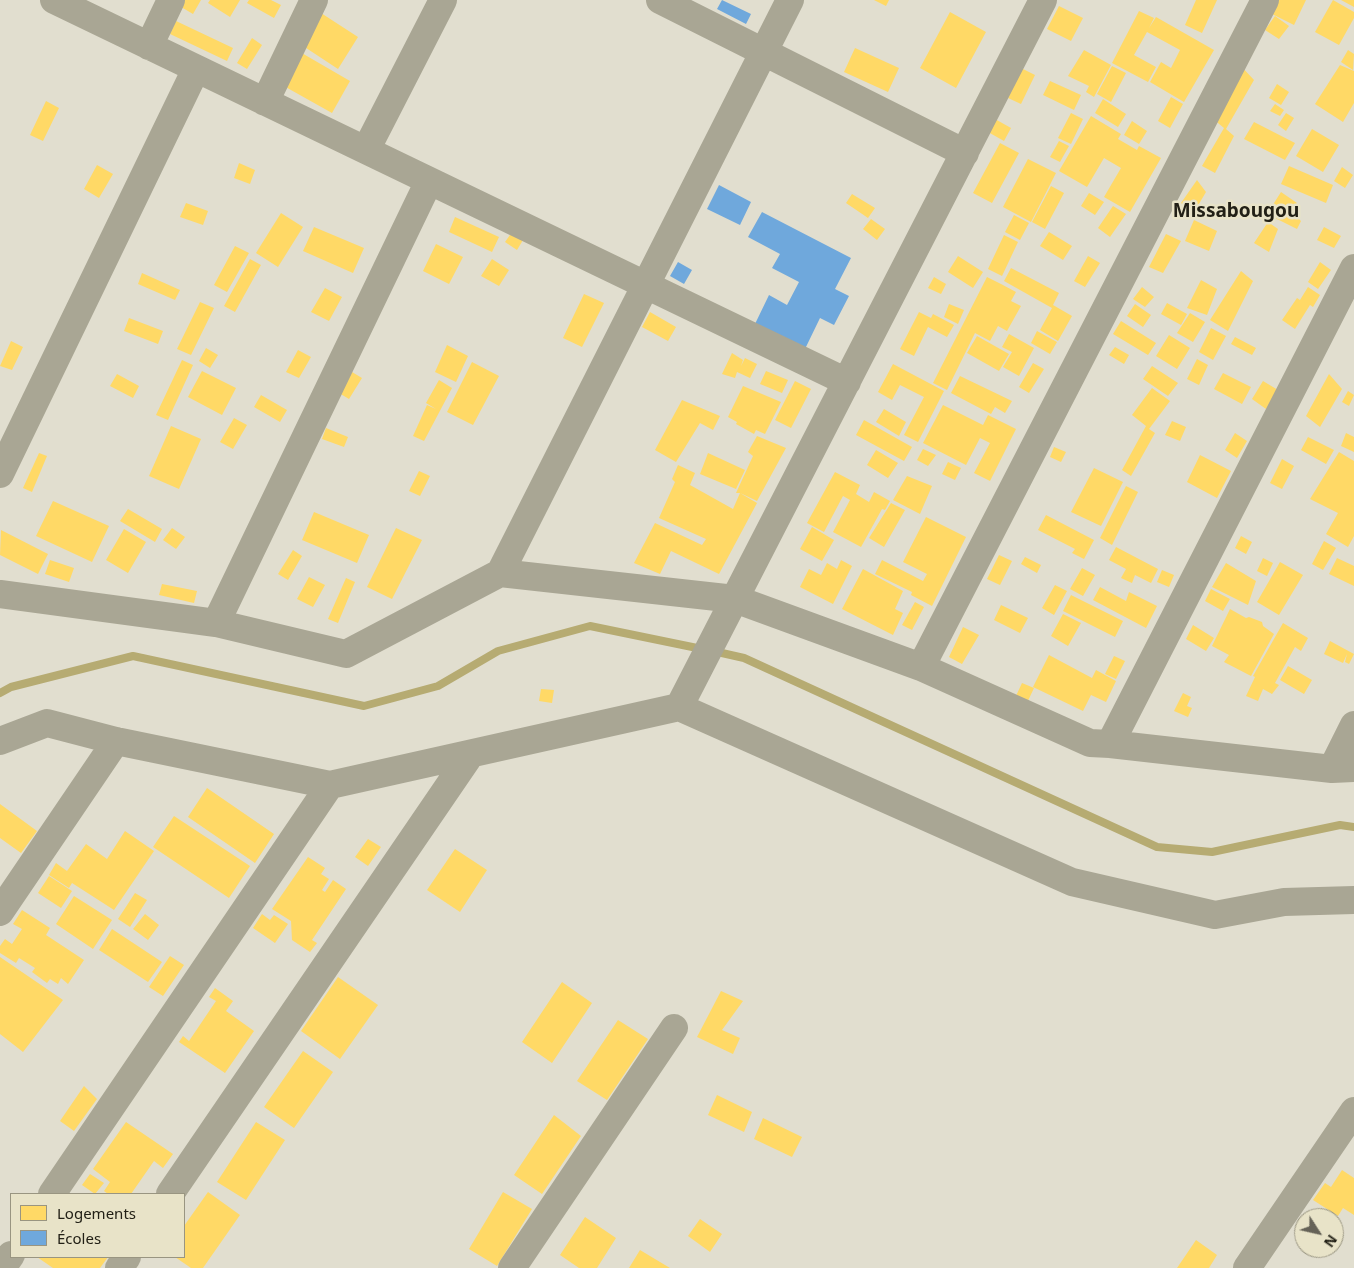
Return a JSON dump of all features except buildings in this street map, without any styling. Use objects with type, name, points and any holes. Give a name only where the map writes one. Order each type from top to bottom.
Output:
[{"type":"street","points":[[54,0],[847,382]]},
{"type":"street","points":[[149,46],[171,0]]},
{"type":"street","points":[[265,102],[314,0]]},
{"type":"street","points":[[366,150],[443,0]]},
{"type":"street","points":[[660,0],[965,153]]},
{"type":"street","points":[[0,594],[216,623],[346,654],[500,573],[790,0]]},
{"type":"street","points":[[679,707],[1043,0]]},
{"type":"street","points":[[921,667],[1265,0]]},
{"type":"street","points":[[0,474],[196,69]]},
{"type":"street","points":[[216,623],[429,181]]},
{"type":"street","points":[[1110,744],[1354,268]]},
{"type":"street","points":[[500,573],[729,610],[921,667],[1090,743],[1343,769],[1354,725]]},
{"type":"street","points":[[0,741],[47,723],[116,741],[330,785],[679,707],[1072,882],[1215,915],[1284,902],[1354,900]]},
{"type":"street","points":[[0,912],[116,741]]},
{"type":"street","points":[[171,1193],[470,755]]},
{"type":"street","points":[[53,1193],[330,785]]},
{"type":"street","points":[[512,1268],[674,1028]]},
{"type":"street","points":[[1247,1268],[1354,1111]]},
{"type":"waterway","points":[[0,693],[11,687],[133,656],[364,706],[438,686],[498,651],[590,626],[702,649]]},
{"type":"waterway","points":[[713,651],[744,658],[1157,847],[1212,852],[1340,825],[1354,827]]},
{"type":"district","name":"Missabougou","points":[[1236,212]]}]
